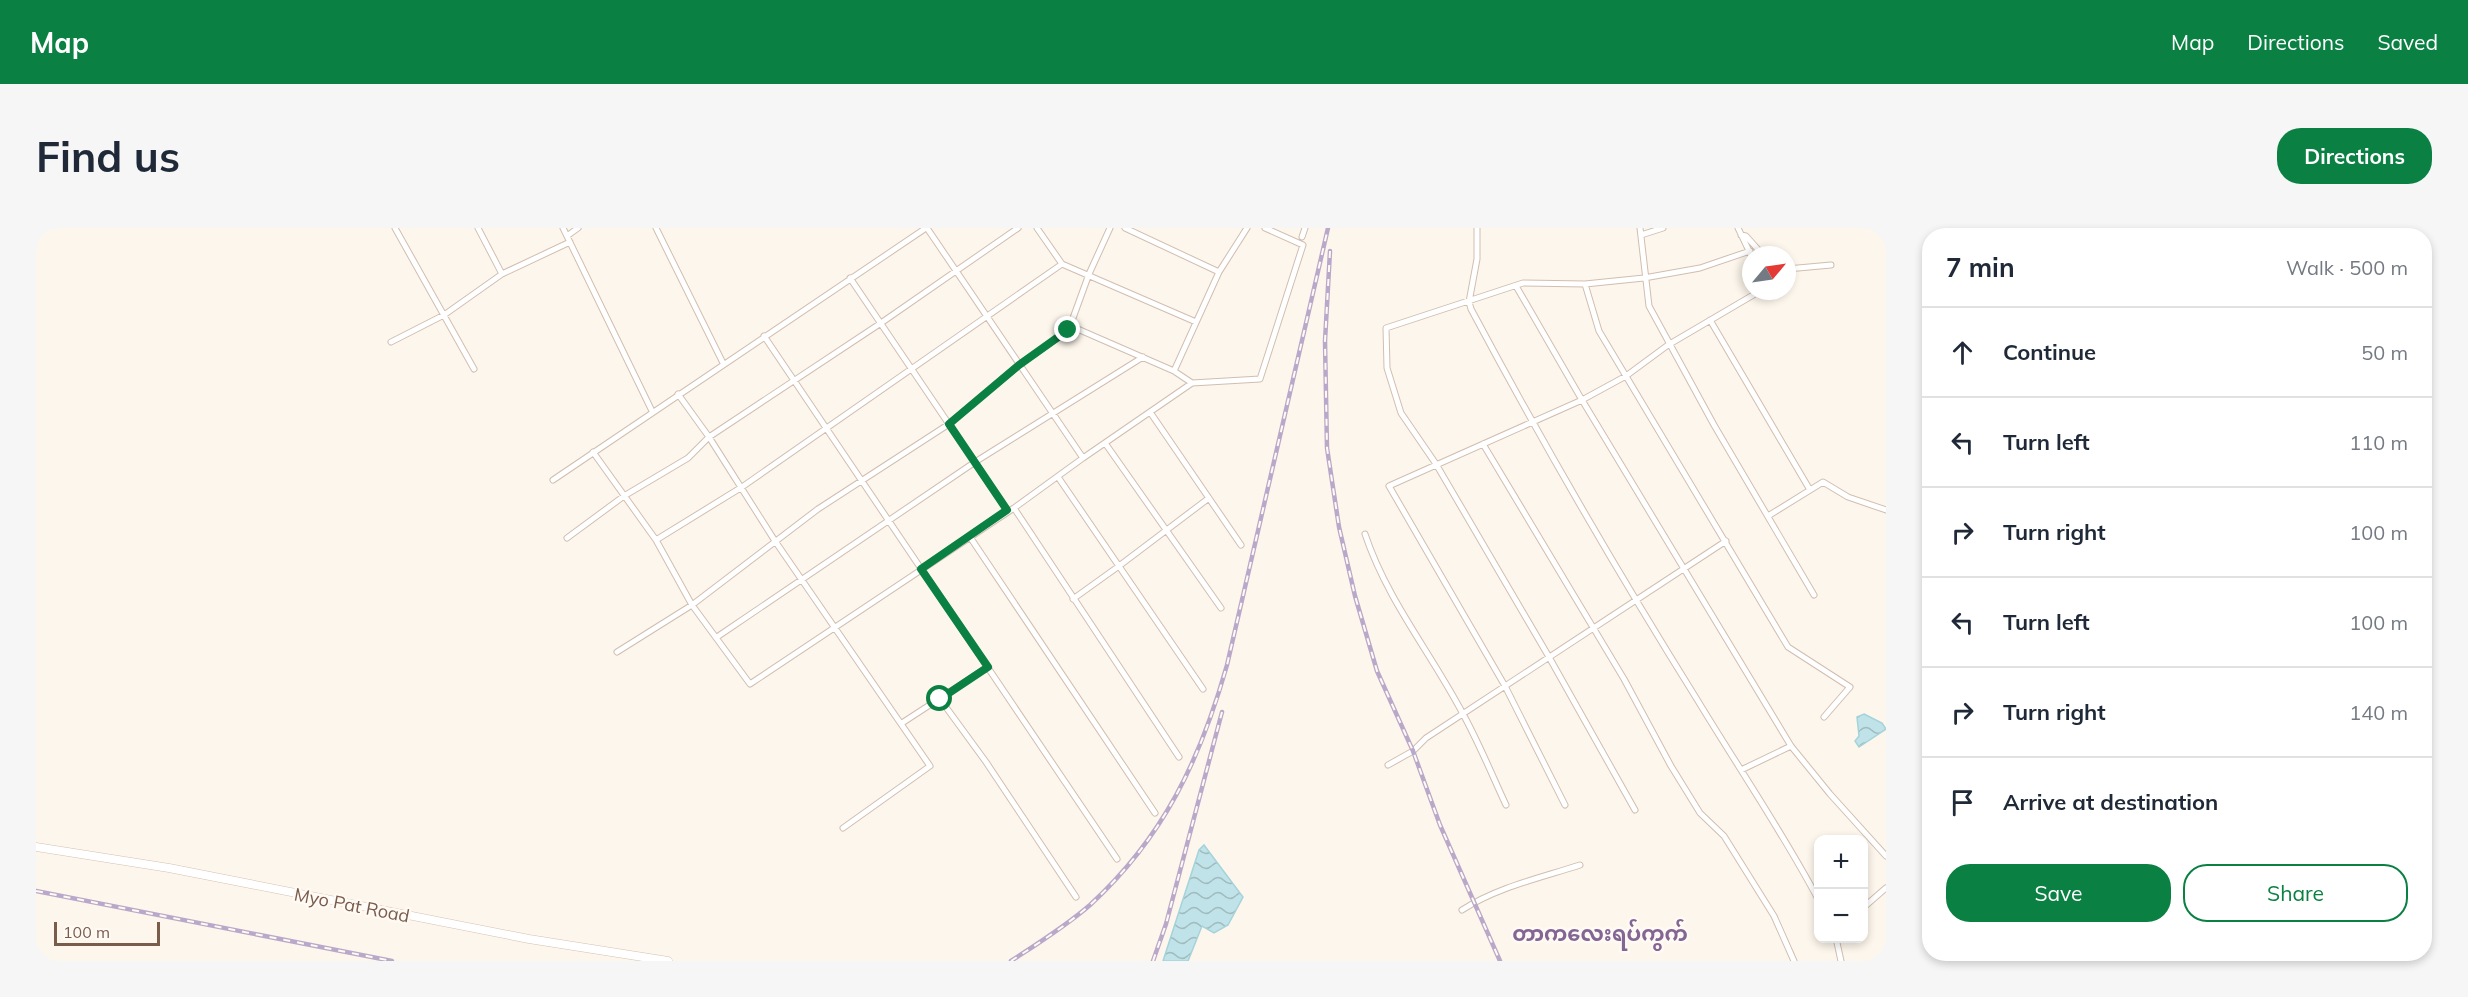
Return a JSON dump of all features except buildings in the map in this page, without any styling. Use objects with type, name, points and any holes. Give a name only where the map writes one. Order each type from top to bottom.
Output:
[{"type":"main road","name":"Myo Pat Road","points":[[36,847],[169,868],[529,939],[668,961]]},
{"type":"street","points":[[395,228],[474,369]]},
{"type":"street","points":[[478,228],[502,274]]},
{"type":"street","points":[[563,228],[652,411]]},
{"type":"street","points":[[391,342],[444,315],[502,274],[568,239],[578,228]]},
{"type":"street","points":[[656,228],[723,363]]},
{"type":"street","points":[[553,480],[723,363],[927,228],[1083,458]]},
{"type":"street","points":[[567,538],[624,496],[688,458],[710,437],[882,323],[1018,228]]},
{"type":"street","points":[[1037,228],[1062,264],[1196,322]]},
{"type":"street","points":[[1068,330],[1089,274],[1110,228]]},
{"type":"street","points":[[1125,228],[1219,272]]},
{"type":"street","points":[[1174,371],[1219,272],[1247,228]]},
{"type":"street","points":[[592,452],[656,540],[692,605],[750,684],[970,537],[1192,383],[1260,379],[1303,244],[1265,228]]},
{"type":"street","points":[[1302,237],[1305,228]]},
{"type":"street","points":[[1477,228],[1477,260],[1469,302],[1532,422],[1636,599],[1814,891]]},
{"type":"street","points":[[1640,228],[1649,306],[1668,345],[1814,595]]},
{"type":"street","points":[[1641,236],[1663,228]]},
{"type":"street","points":[[1738,228],[1747,246]]},
{"type":"street","points":[[1741,235],[1746,236],[1755,246]]},
{"type":"street","points":[[1635,810],[1549,657],[1436,465],[1401,413],[1387,368],[1386,328],[1523,283],[1585,284],[1644,278],[1700,268],[1742,256]]},
{"type":"street","points":[[656,540],[742,487],[911,367],[1062,264]]},
{"type":"street","points":[[1796,268],[1831,265]]},
{"type":"street","points":[[850,278],[975,462],[1073,598],[1179,757]]},
{"type":"street","points":[[1585,284],[1599,331],[1788,647],[1850,687],[1824,717]]},
{"type":"street","points":[[1516,286],[1582,400],[1791,746],[1886,856]]},
{"type":"street","points":[[1566,805],[1504,686],[1389,486],[1582,400],[1626,376],[1668,345],[1744,300]]},
{"type":"street","points":[[1710,320],[1810,490]]},
{"type":"street","points":[[617,652],[692,605],[775,541],[949,424],[1019,365],[1073,327],[1174,371],[1192,383]]},
{"type":"street","points":[[764,336],[1117,859]]},
{"type":"street","points":[[717,637],[975,462],[1143,357]]},
{"type":"street","points":[[678,394],[710,437],[775,541],[930,766],[843,828]]},
{"type":"street","points":[[1149,412],[1241,545]]},
{"type":"street","points":[[1105,443],[1221,608]]},
{"type":"street","points":[[1483,444],[1624,679],[1671,766],[1700,813],[1724,836],[1774,916],[1794,961]]},
{"type":"street","points":[[1058,477],[1203,689]]},
{"type":"street","points":[[1768,516],[1823,482],[1848,497],[1886,510]]},
{"type":"street","points":[[1073,598],[1209,498]]},
{"type":"street","points":[[1365,534],[1373,559],[1402,615],[1463,714],[1506,805]]},
{"type":"street","points":[[970,537],[1155,813]]},
{"type":"street","points":[[1388,765],[1413,751],[1426,738],[1726,541]]},
{"type":"street","points":[[902,723],[988,667]]},
{"type":"street","points":[[940,699],[986,762],[1076,897]]},
{"type":"street","points":[[1741,770],[1791,746]]},
{"type":"street","points":[[1462,910],[1478,900],[1580,865]]},
{"type":"street","points":[[1868,903],[1886,888]]},
{"type":"street","points":[[1837,943],[1841,961]]},
{"type":"water","points":[[1864,714],[1882,723],[1886,729],[1859,747],[1855,741],[1859,736],[1857,717]]},
{"type":"water","points":[[1204,845],[1243,897],[1228,925],[1214,933],[1202,926],[1188,961],[1163,961],[1199,850]]},
{"type":"railway","points":[[1011,961],[1081,913],[1116,879],[1139,852],[1176,795],[1205,733],[1227,665],[1328,228]]},
{"type":"railway","points":[[1330,251],[1325,341],[1327,448],[1339,527],[1355,596],[1377,671],[1413,751],[1440,825],[1500,961]]},
{"type":"railway","points":[[1153,961],[1166,924],[1222,712]]},
{"type":"railway","points":[[36,891],[392,961]]},
{"type":"district","name":"တာကလေးရပ်ကွက်","points":[[1600,933]]},
{"type":"route","points":[[940,699],[988,667],[921,569],[1007,510],[949,424],[1019,365],[1068,330]]}]
